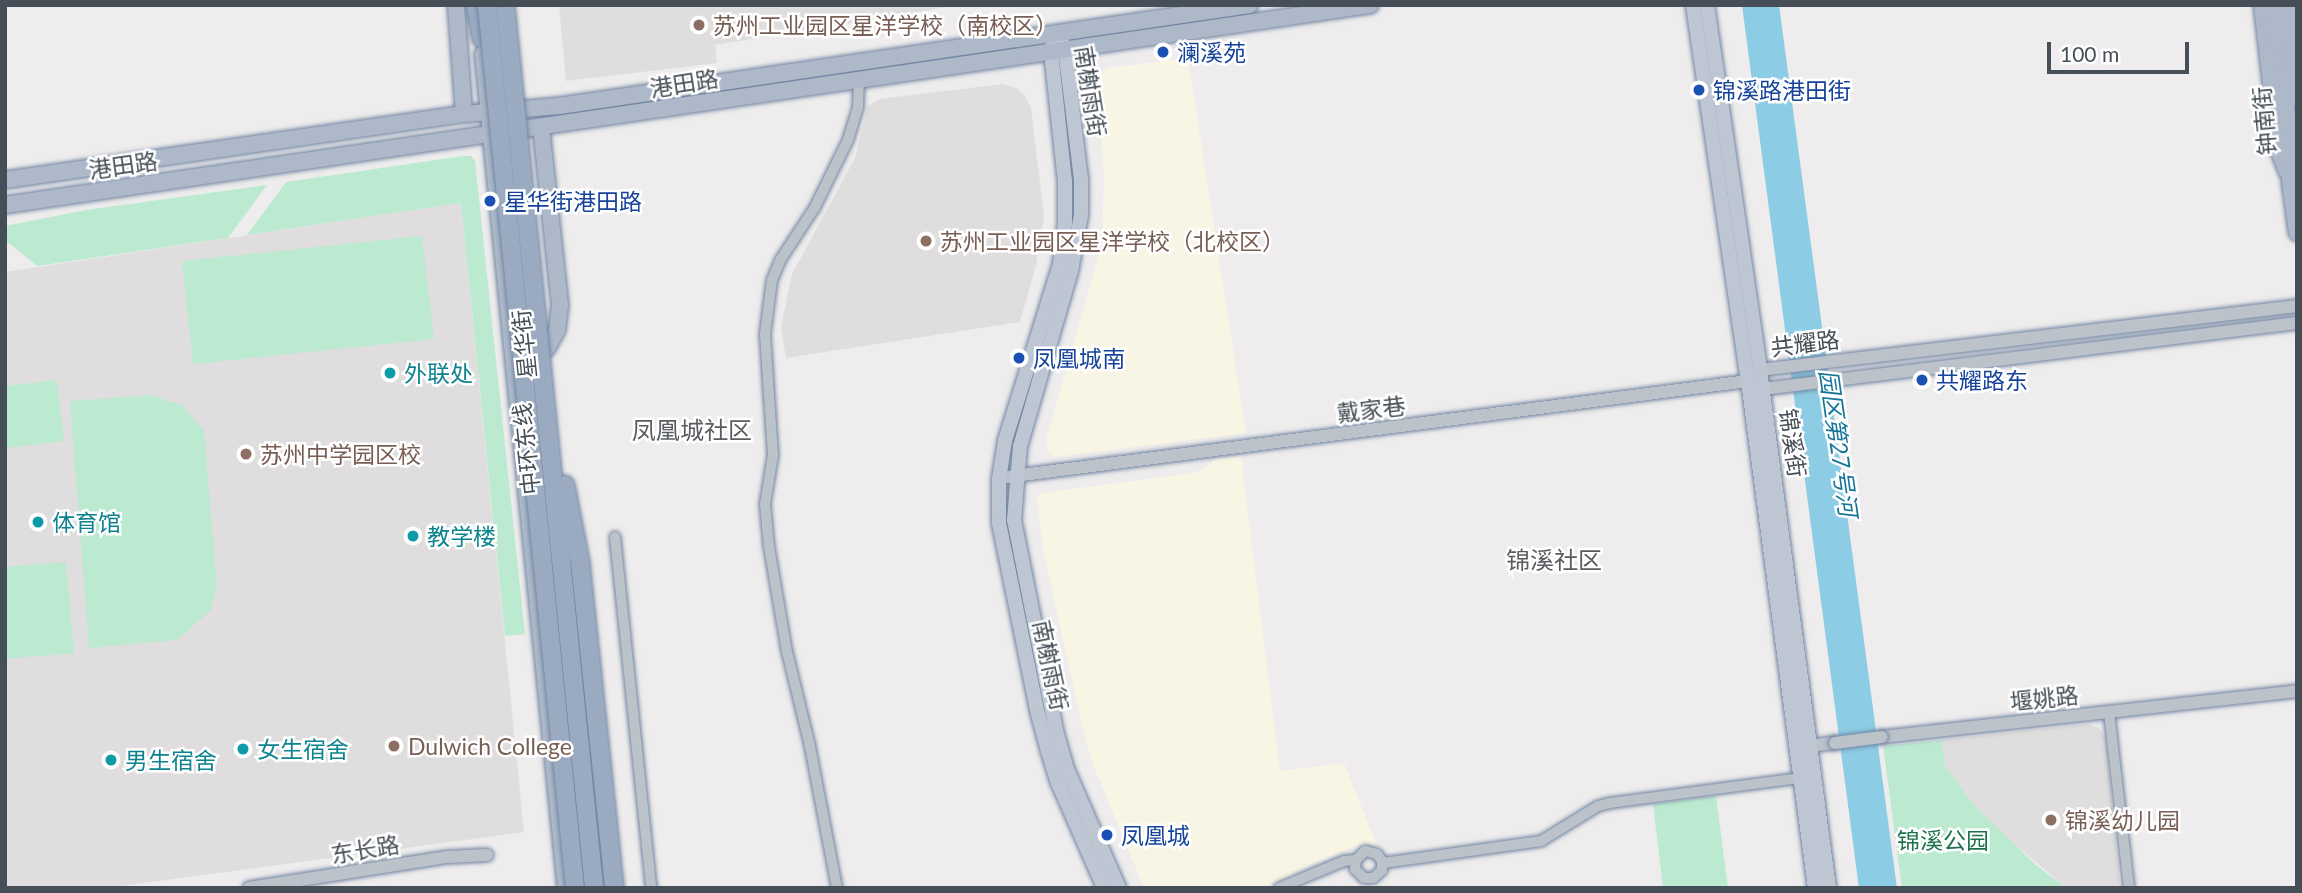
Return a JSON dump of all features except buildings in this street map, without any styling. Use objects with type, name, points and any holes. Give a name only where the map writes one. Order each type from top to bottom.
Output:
[{"type":"highway","points":[[477,5],[482,37]]},
{"type":"highway","name":"中环东线","points":[[487,5],[575,888]]},
{"type":"highway","name":"中环东线","points":[[508,5],[507,33],[594,888]]},
{"type":"highway","points":[[545,388],[580,562],[614,888]]},
{"type":"main road","points":[[456,5],[464,114]]},
{"type":"main road","points":[[508,5],[523,109],[534,128]]},
{"type":"main road","name":"港田路","points":[[5,180],[1250,5]]},
{"type":"main road","name":"港田路","points":[[5,205],[1370,5]]},
{"type":"main road","name":"锦溪街","points":[[1693,5],[1803,746],[1829,888]]},
{"type":"main road","name":"锦溪街","points":[[1707,5],[1763,389],[1803,746],[1801,778],[1815,888]]},
{"type":"main road","points":[[2262,5],[2279,151],[2290,181]]},
{"type":"main road","name":"钟南街","points":[[2275,5],[2297,233]]},
{"type":"main road","name":"钟南街","points":[[2287,5],[2297,97]]},
{"type":"main road","name":"南榭雨街","points":[[1057,33],[1065,223],[1060,264],[1005,441],[999,478],[999,523],[1038,714],[1058,783],[1104,888]]},
{"type":"main road","name":"星华街","points":[[482,37],[566,888]]},
{"type":"main road","name":"南榭雨街","points":[[1058,50],[1081,179],[1079,240],[1020,446],[1014,520],[1056,731],[1076,790],[1119,888]]},
{"type":"main road","name":"星华街","points":[[534,128],[560,306],[557,330],[547,348],[603,888]]},
{"type":"street","points":[[837,888],[810,746],[787,652],[769,547],[765,504],[773,455],[765,334],[772,279],[781,259],[815,208],[848,140],[858,107],[859,79]]},
{"type":"street","name":"共耀路","points":[[2297,306],[1788,366],[1760,370],[1748,381],[1763,389],[2297,323]]},
{"type":"street","name":"戴家巷","points":[[999,478],[1748,381]]},
{"type":"street","points":[[615,537],[651,888]]},
{"type":"street","name":"堰姚路","points":[[1803,746],[2297,691]]},
{"type":"street","points":[[2109,712],[2129,888]]},
{"type":"street","points":[[1383,863],[1541,841],[1603,805],[1801,778]]},
{"type":"street","points":[[1369,851],[1377,854],[1383,863],[1380,873],[1368,879],[1357,873],[1356,860],[1361,853],[1369,851]]},
{"type":"street","name":"东长路","points":[[249,888],[448,857],[487,855]]},
{"type":"street","points":[[1279,888],[1345,861],[1356,860]]},
{"type":"shaded area","name":"苏州工业园区星洋学校（南校区）","points":[[559,5],[959,5],[715,45],[717,63],[566,81]]},
{"type":"shaded area","points":[[1188,58],[1246,433],[1055,457],[1049,453],[1046,440],[1102,244],[1104,177],[1097,75],[1108,68]]},
{"type":"shaded area","name":"苏州工业园区星洋学校（北校区）","points":[[1003,84],[1016,88],[1025,96],[1031,108],[1044,216],[1036,265],[1020,322],[786,358],[781,327],[792,274],[855,158],[868,106],[879,99]]},
{"type":"shaded area","name":"苏州中学园区校","points":[[461,203],[524,832],[106,888],[5,888],[5,272]]},
{"type":"shaded area","points":[[1241,456],[1280,771],[1344,763],[1376,843],[1354,847],[1293,872],[1296,888],[1144,888],[1093,764],[1082,726],[1043,549],[1037,497],[1042,493],[1200,472],[1215,459]]},
{"type":"shaded area","name":"锦溪幼儿园","points":[[2087,724],[2099,728],[2106,739],[2120,888],[2066,888],[1975,806],[1945,766],[1942,740]]},
{"type":"green space","points":[[471,156],[475,161],[525,634],[505,636],[461,203],[247,235],[286,182]]},
{"type":"green space","points":[[267,185],[228,238],[37,266],[5,240],[5,226],[86,210]]},
{"type":"green space","points":[[422,236],[434,339],[193,364],[182,261]]},
{"type":"green space","points":[[57,380],[64,441],[5,448],[5,386]]},
{"type":"green space","points":[[152,395],[183,406],[204,431],[217,586],[211,610],[177,640],[89,648],[70,401]]},
{"type":"green space","points":[[66,562],[74,653],[5,659],[5,567]]},
{"type":"green space","name":"锦溪公园","points":[[1942,740],[1945,766],[1975,806],[2036,865],[2066,888],[1902,888],[1883,746]]},
{"type":"green space","points":[[1716,796],[1728,888],[1663,888],[1653,804]]},
{"type":"water","points":[[1742,5],[1779,5],[1897,888],[1859,888]]},
{"type":"place","name":"苏州工业园区星洋学校（南校区）","points":[[699,25]]},
{"type":"place","name":"澜溪苑","points":[[1163,52]]},
{"type":"place","name":"锦溪路港田街","points":[[1699,90]]},
{"type":"place","name":"星华街港田路","points":[[490,201]]},
{"type":"place","name":"苏州工业园区星洋学校（北校区）","points":[[926,241]]},
{"type":"place","name":"凤凰城南","points":[[1019,358]]},
{"type":"place","name":"外联处","points":[[390,373]]},
{"type":"place","name":"共耀路东","points":[[1922,380]]},
{"type":"place","name":"苏州中学园区校","points":[[246,454]]},
{"type":"place","name":"体育馆","points":[[38,522]]},
{"type":"place","name":"教学楼","points":[[413,536]]},
{"type":"place","name":"Dulwich College","points":[[394,746]]},
{"type":"place","name":"女生宿舍","points":[[243,749]]},
{"type":"place","name":"男生宿舍","points":[[111,760]]},
{"type":"place","name":"锦溪幼儿园","points":[[2051,820]]},
{"type":"place","name":"凤凰城","points":[[1107,835]]},
{"type":"district","name":"凤凰城社区","points":[[692,430]]},
{"type":"district","name":"锦溪社区","points":[[1554,560]]},
{"type":"water label","name":"园区第27号河","points":[[1839,443]]}]
